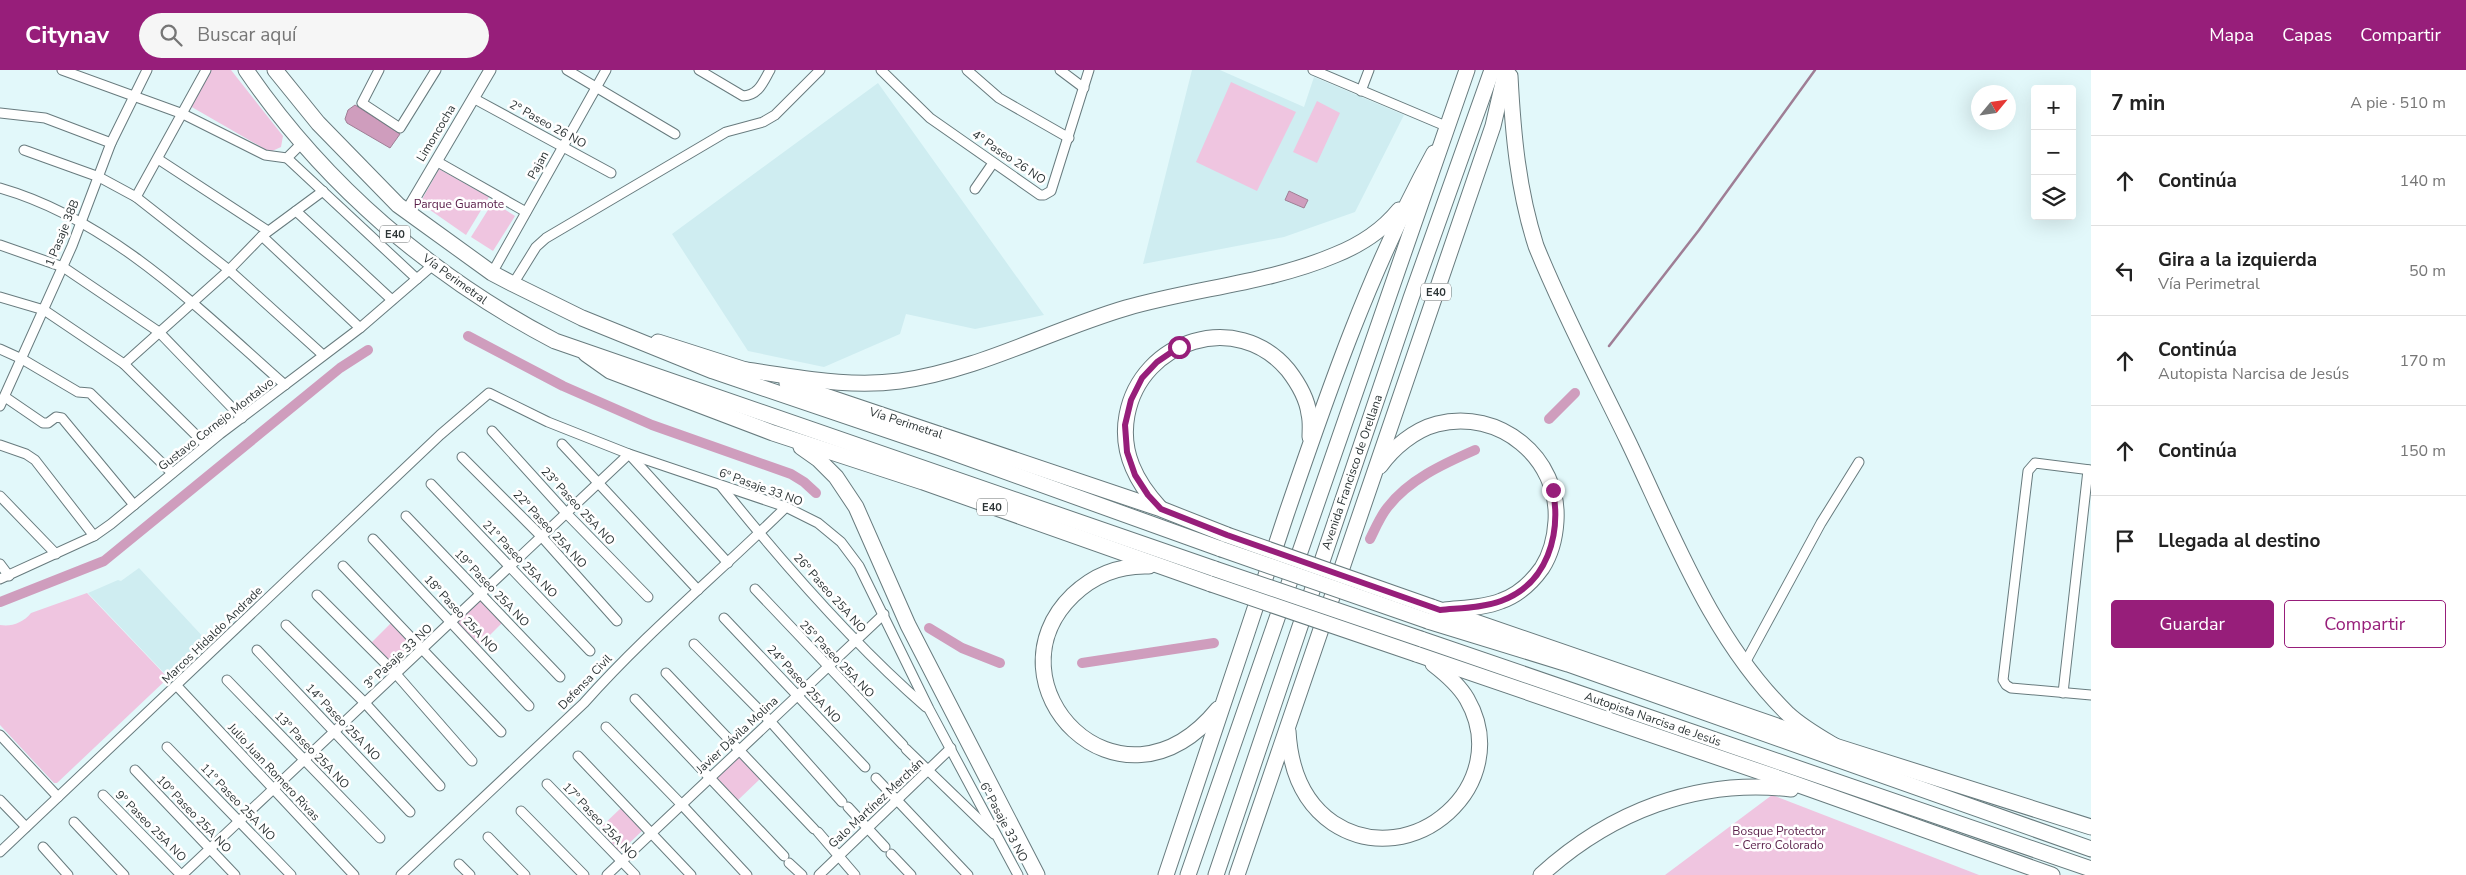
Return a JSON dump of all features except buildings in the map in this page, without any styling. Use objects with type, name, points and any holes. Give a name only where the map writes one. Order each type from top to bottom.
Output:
[{"type":"main road","name":"Vía Perimetral","points":[[246,70],[268,102],[302,143],[373,215],[433,266],[506,315],[555,341],[1213,576]]},
{"type":"main road","name":"Vía Perimetral","points":[[275,70],[318,123],[398,205],[492,272],[513,284],[582,318],[713,371],[1224,542]]},
{"type":"main road","name":"Avenida Francisco de Orellana","points":[[1188,875],[1448,127],[1466,70]]},
{"type":"main road","name":"Avenida Francisco de Orellana","points":[[1216,875],[1410,298],[1492,70]]},
{"type":"main road","name":"Avenida Francisco de Orellana","points":[[1237,875],[1493,126],[1508,70]]},
{"type":"main road","points":[[1508,70],[1517,167],[1523,203],[1536,246],[1697,585],[1716,621],[1745,663],[1789,715],[1807,729],[1835,746]]},
{"type":"main road","name":"Avenida Francisco de Orellana","points":[[1166,875],[1310,444],[1374,276],[1412,193],[1448,127]]},
{"type":"main road","points":[[746,370],[829,383],[851,384],[900,381],[937,374],[1125,308],[1172,295],[1294,270],[1314,264],[1350,249],[1372,235],[1394,216],[1412,193]]},
{"type":"main road","name":"Vía Perimetral","points":[[582,318],[604,321],[670,346],[1161,509],[1224,542]]},
{"type":"main road","points":[[1161,509],[1148,495],[1135,475],[1127,452],[1125,425],[1131,400],[1142,378],[1157,362],[1179,347],[1202,340],[1228,338],[1253,344],[1273,356],[1292,376],[1305,400],[1309,414],[1310,444]]},
{"type":"main road","name":"Vía Perimetral","points":[[583,352],[610,371],[773,433],[932,486],[1161,567],[1213,576]]},
{"type":"main road","points":[[1374,473],[1392,452],[1418,432],[1436,424],[1464,421],[1492,426],[1520,440],[1536,456],[1549,477],[1556,502],[1556,528],[1550,552],[1539,572],[1522,590],[1501,602],[1433,613]]},
{"type":"main road","points":[[773,433],[818,459],[847,492],[908,626],[1037,875]]},
{"type":"main road","name":"Autopista Narcisa de Jesús","points":[[1224,542],[1835,746],[2091,827]]},
{"type":"main road","points":[[1161,567],[1136,566],[1116,570],[1085,585],[1067,601],[1053,621],[1046,645],[1044,671],[1051,697],[1064,721],[1083,739],[1108,750],[1136,754],[1155,752],[1182,742],[1200,730],[1223,704]]},
{"type":"main road","name":"Autopista Narcisa de Jesús","points":[[1213,576],[1421,639],[2091,869]]},
{"type":"main road","name":"Autopista Narcisa de Jesús","points":[[1213,576],[1421,656],[2052,875]]},
{"type":"main road","name":"Autopista Narcisa de Jesús","points":[[1433,613],[1568,664],[2091,849]]},
{"type":"main road","points":[[1288,722],[1290,753],[1296,776],[1308,799],[1326,818],[1352,833],[1375,839],[1400,838],[1425,830],[1442,819],[1462,798],[1476,771],[1480,748],[1477,723],[1467,698],[1450,677],[1421,656]]},
{"type":"main road","points":[[1542,875],[1566,852],[1606,826],[1629,815],[1693,793],[1751,786],[1816,792]]},
{"type":"street","name":"1 Pasaje 38B","points":[[0,406],[63,267],[111,143],[147,70]]},
{"type":"street","points":[[136,197],[206,70]]},
{"type":"street","points":[[379,70],[362,102],[363,105],[397,128],[402,127],[436,70]]},
{"type":"street","name":"Limoncocha","points":[[407,212],[490,70]]},
{"type":"street","points":[[567,70],[675,134]]},
{"type":"street","name":"Pajan","points":[[492,272],[606,70]]},
{"type":"street","points":[[700,70],[743,96],[751,96],[758,91],[770,70]]},
{"type":"street","points":[[513,284],[536,247],[552,234],[726,132],[763,122],[775,115],[820,70]]},
{"type":"street","name":"4° Paseo 26 NO","points":[[881,70],[930,118],[1040,195],[1048,194],[1051,191],[1089,70]]},
{"type":"street","points":[[967,70],[999,98],[1069,138]]},
{"type":"street","points":[[1060,70],[1084,88]]},
{"type":"street","points":[[1361,91],[1369,70]]},
{"type":"street","points":[[66,71],[183,114],[265,155],[287,158],[417,279]]},
{"type":"street","points":[[1319,71],[1361,91],[1448,127]]},
{"type":"street","name":"2° Paseo 26 NO","points":[[473,98],[611,173]]},
{"type":"street","points":[[0,113],[45,118],[111,143]]},
{"type":"street","points":[[287,158],[302,143]]},
{"type":"street","points":[[24,150],[98,177],[136,197],[228,270],[323,355]]},
{"type":"street","points":[[158,158],[265,233],[360,328]]},
{"type":"street","points":[[436,161],[526,212]]},
{"type":"street","points":[[975,189],[993,162]]},
{"type":"street","points":[[0,188],[25,195],[81,221],[148,268],[192,303],[285,386]]},
{"type":"street","points":[[124,364],[228,270],[265,233],[323,191]]},
{"type":"street","points":[[296,211],[392,300]]},
{"type":"street","points":[[0,245],[63,267],[159,332],[242,418]]},
{"type":"street","name":"Gustavo Cornejo Montalvo","points":[[4,578],[94,536],[206,445],[360,328],[433,266]]},
{"type":"street","points":[[0,297],[44,310],[124,364],[206,445]]},
{"type":"street","points":[[0,349],[22,359],[78,392],[90,393],[172,473]]},
{"type":"street","name":"6º Pasaje 33 NO","points":[[440,434],[489,393],[548,422],[630,454],[786,508],[818,523],[841,542],[859,566],[929,709],[1018,875]]},
{"type":"street","points":[[5,397],[44,423],[48,423],[56,417],[62,418],[134,505]]},
{"type":"street","name":"23º Paseo 25A NO","points":[[492,431],[567,514],[648,597]]},
{"type":"street","name":"Marcos Hidaldo Andrade","points":[[0,852],[177,686],[440,434]]},
{"type":"street","points":[[0,444],[26,454],[35,460],[94,536]]},
{"type":"street","points":[[562,444],[698,590]]},
{"type":"street","points":[[630,454],[728,563]]},
{"type":"street","name":"3º Pasaje 33 NO","points":[[182,875],[452,622],[509,566],[567,514],[598,482],[630,454]]},
{"type":"street","name":"22º Paseo 25A NO","points":[[462,457],[542,536],[617,621]]},
{"type":"street","points":[[1745,663],[1821,524],[1859,462]]},
{"type":"street","points":[[2064,693],[2089,470],[2035,464],[2028,471],[2003,680],[2006,686],[2011,688],[2064,693],[2091,695]]},
{"type":"street","name":"21º Paseo 25A NO","points":[[431,484],[590,650]]},
{"type":"street","name":"26º Paseo 25A NO","points":[[721,485],[759,534],[856,640],[896,681],[929,709]]},
{"type":"street","points":[[0,496],[56,554]]},
{"type":"street","name":"Defensa Civil","points":[[401,875],[506,778],[584,702],[609,674],[786,508]]},
{"type":"street","name":"19º Paseo 25A NO","points":[[406,516],[560,677]]},
{"type":"street","name":"18º Paseo 25A NO","points":[[373,539],[530,706]]},
{"type":"street","points":[[0,564],[4,578]]},
{"type":"street","points":[[343,566],[501,732]]},
{"type":"street","name":"25º Paseo 25A NO","points":[[755,589],[827,668],[904,747],[1000,839]]},
{"type":"street","points":[[317,595],[396,674],[472,761]]},
{"type":"street","name":"Javier Dávila Molina","points":[[607,875],[884,614]]},
{"type":"street","name":"24º Paseo 25A NO","points":[[724,618],[865,767]]},
{"type":"street","points":[[286,625],[365,703],[440,786]]},
{"type":"street","points":[[694,644],[770,722],[912,875]]},
{"type":"street","name":"14º Paseo 25A NO","points":[[257,650],[410,812]]},
{"type":"street","points":[[666,673],[816,830],[855,875]]},
{"type":"street","name":"13º Paseo 25A NO","points":[[227,680],[380,838]]},
{"type":"street","name":"Julio Juan Romero Rivas","points":[[177,686],[354,875]]},
{"type":"street","points":[[635,699],[802,875]]},
{"type":"street","points":[[606,727],[747,875]]},
{"type":"street","points":[[0,735],[58,797]]},
{"type":"street","name":"11º Paseo 25A NO","points":[[167,747],[240,820],[291,875]]},
{"type":"street","name":"Galo Martínez Merchán","points":[[819,875],[951,748]]},
{"type":"street","points":[[578,756],[691,875]]},
{"type":"street","name":"10º Paseo 25A NO","points":[[134,770],[235,875]]},
{"type":"street","points":[[876,778],[968,875]]},
{"type":"street","name":"17º Paseo 25A NO","points":[[547,784],[635,875]]},
{"type":"street","name":"9º Paseo 25A NO","points":[[103,796],[182,875]]},
{"type":"street","points":[[0,800],[26,827]]},
{"type":"street","points":[[520,811],[584,875]]},
{"type":"street","points":[[74,822],[124,875]]},
{"type":"street","points":[[488,837],[525,875]]},
{"type":"street","points":[[43,847],[68,875]]},
{"type":"street","points":[[459,864],[470,875]]},
{"type":"shaded area","points":[[1192,70],[1220,70],[1304,107],[1314,77],[1404,115],[1355,212],[1284,237],[1143,264]]},
{"type":"shaded area","points":[[878,83],[1044,315],[975,329],[906,314],[900,334],[824,367],[748,351],[672,234]]},
{"type":"shaded area","points":[[355,105],[400,134],[390,148],[347,123],[345,119],[348,110]]},
{"type":"shaded area","points":[[1289,191],[1308,200],[1304,208],[1285,200]]},
{"type":"shaded area","points":[[139,568],[206,640],[169,678],[88,593],[118,580],[121,581]]},
{"type":"green space","points":[[211,70],[231,70],[283,136],[281,147],[270,152],[190,106]]},
{"type":"green space","points":[[1231,82],[1296,112],[1257,191],[1196,162]]},
{"type":"green space","points":[[1317,101],[1340,113],[1317,163],[1293,152]]},
{"type":"green space","name":"Parque Guamote","points":[[439,169],[489,197],[466,235],[420,203]]},
{"type":"green space","points":[[493,202],[515,216],[493,251],[471,237]]},
{"type":"green space","points":[[87,593],[168,678],[57,783],[54,783],[0,725],[0,625],[17,624],[31,613]]},
{"type":"green space","points":[[480,598],[503,622],[480,645],[456,621]]},
{"type":"green space","points":[[393,621],[415,644],[391,665],[370,644]]},
{"type":"green space","points":[[738,754],[761,778],[737,801],[714,776]]},
{"type":"green space","name":"Bosque Protector - Cerro Colorado","points":[[1772,795],[1979,875],[1665,875]]},
{"type":"green space","points":[[622,807],[643,830],[620,852],[599,829]]},
{"type":"waterway","points":[[1609,346],[1699,230],[1815,70]]},
{"type":"waterway","points":[[468,336],[563,386],[652,425],[791,474],[816,493]]},
{"type":"waterway","points":[[0,602],[104,561],[340,368],[368,350]]},
{"type":"waterway","points":[[1549,419],[1575,393]]},
{"type":"waterway","points":[[1370,539],[1384,512],[1405,489],[1439,467],[1475,450]]},
{"type":"waterway","points":[[929,628],[962,648],[1000,663]]},
{"type":"waterway","points":[[1082,663],[1214,643]]},
{"type":"route","points":[[1179,347],[1167,354],[1148,370],[1136,388],[1125,425],[1125,440],[1130,464],[1141,486],[1148,495],[1161,509],[1190,521],[1440,610],[1501,602],[1522,590],[1539,572],[1545,563],[1554,540],[1557,514],[1553,490]]}]
